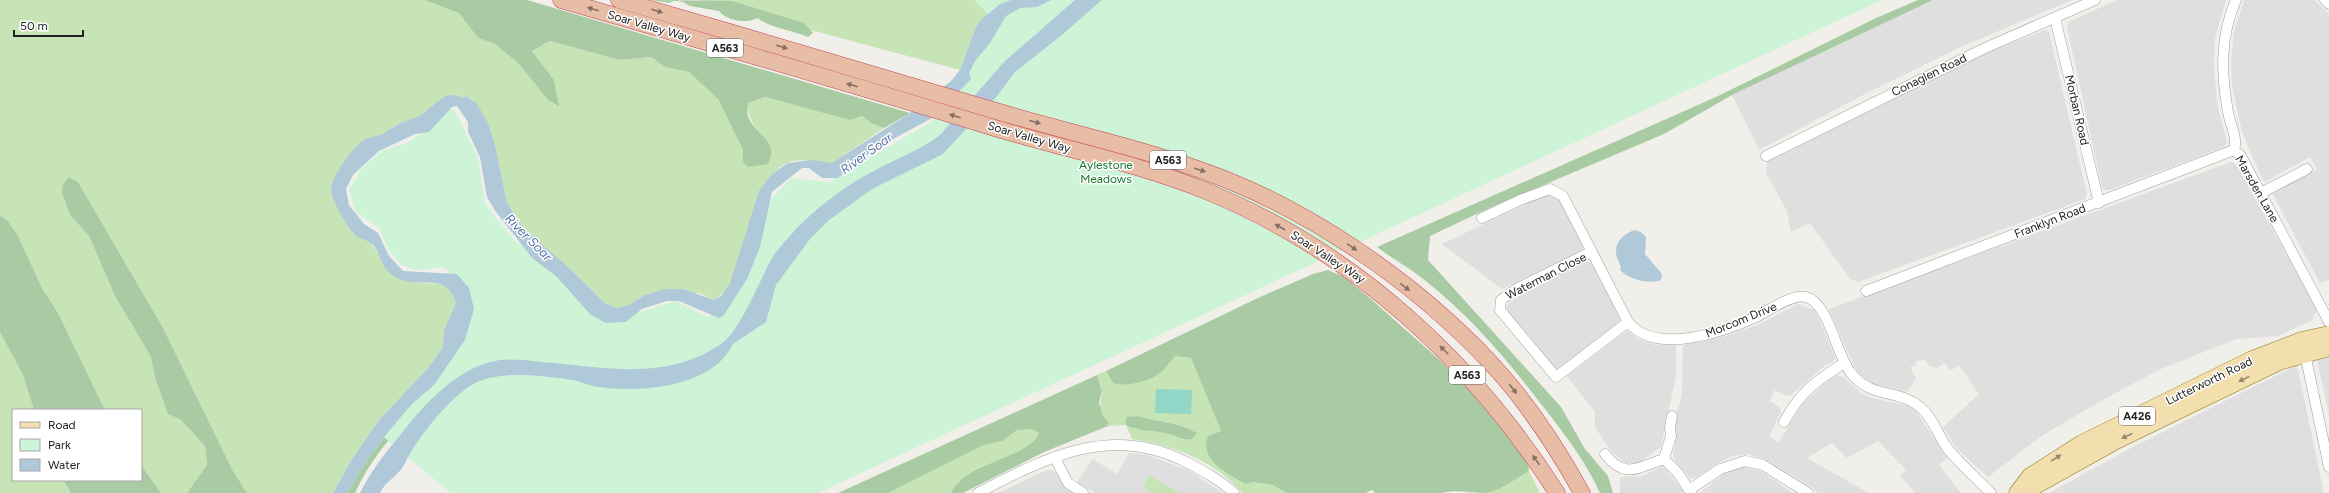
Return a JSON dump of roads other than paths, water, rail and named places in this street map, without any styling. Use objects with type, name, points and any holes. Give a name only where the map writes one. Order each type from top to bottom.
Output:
[{"type":"highway","name":"Soar Valley Way","points":[[561,0],[890,96],[993,128],[1126,164],[1204,190],[1260,215],[1314,246],[1357,274],[1384,295],[1444,350],[1511,427],[1557,493]]},
{"type":"highway","name":"Soar Valley Way","points":[[619,0],[898,80],[998,112],[1206,172],[1268,198],[1329,232],[1374,263],[1427,304],[1487,359],[1539,423],[1582,493]]},
{"type":"main road","name":"Lutterworth Road","points":[[2017,493],[2089,440],[2250,360],[2304,347],[2329,334]]},
{"type":"main road","name":"Lutterworth Road","points":[[2304,347],[2329,348]]},
{"type":"main road","name":"Lutterworth Road","points":[[2023,493],[2034,481]]},
{"type":"street","name":"Conaglen Road","points":[[1766,156],[1985,48],[2096,0]]},
{"type":"street","name":"Marsden Lane","points":[[2236,0],[2224,36],[2222,74],[2228,114],[2236,143],[2234,150],[2241,156],[2329,322]]},
{"type":"street","points":[[2325,0],[2329,4]]},
{"type":"street","name":"Morban Road","points":[[2055,18],[2099,203]]},
{"type":"street","name":"Franklyn Road","points":[[1866,291],[2234,150]]},
{"type":"street","points":[[2261,193],[2307,169]]},
{"type":"street","name":"Morcom Drive","points":[[1482,218],[1520,200],[1550,189],[1563,196],[1628,322],[1633,328],[1649,338],[1668,340],[1703,336],[1754,318],[1792,298],[1805,297],[1822,310],[1844,363],[1850,372],[1865,387],[1881,394],[1903,398],[1922,408],[1948,449],[1990,493]]},
{"type":"street","name":"Waterman Close","points":[[1591,252],[1518,288],[1501,300],[1500,310],[1556,377],[1628,322]]},
{"type":"street","points":[[2304,347],[2329,467]]},
{"type":"street","points":[[1784,422],[1793,405],[1805,390],[1844,363]]},
{"type":"street","points":[[1664,460],[1671,436],[1670,427],[1672,416]]},
{"type":"street","points":[[978,493],[1011,476],[1089,446],[1125,444],[1140,445],[1168,452],[1213,476],[1234,493]]},
{"type":"street","points":[[1605,454],[1612,463],[1621,469],[1632,470],[1664,460]]},
{"type":"street","points":[[1055,458],[1068,483],[1083,493]]},
{"type":"street","points":[[1664,460],[1678,473],[1690,491],[1720,469],[1745,460],[1762,465],[1805,492]]},
{"type":"water","name":"River Soar","points":[[1011,0],[1051,0],[1037,7],[1020,8],[1006,16],[990,43],[975,61],[969,73],[971,79],[934,117],[880,146],[872,153],[862,157],[838,178],[822,178],[809,168],[802,168],[772,192],[760,247],[747,279],[724,315],[719,318],[679,301],[667,301],[642,309],[626,322],[606,323],[591,315],[556,276],[533,259],[496,212],[487,197],[480,157],[468,132],[468,122],[457,106],[452,107],[429,132],[415,134],[379,151],[353,175],[346,189],[349,205],[364,224],[378,233],[389,256],[403,271],[457,274],[469,288],[474,309],[465,340],[434,385],[412,404],[389,431],[365,463],[347,493],[333,493],[352,459],[379,420],[428,368],[443,347],[444,330],[456,303],[451,292],[445,286],[437,283],[400,280],[391,274],[385,268],[374,246],[354,234],[340,212],[331,191],[334,178],[355,148],[365,139],[382,134],[400,123],[419,116],[442,98],[455,95],[463,98],[467,96],[477,104],[488,123],[496,149],[507,203],[525,230],[567,266],[605,303],[616,308],[629,305],[643,296],[664,289],[683,289],[714,300],[721,296],[730,283],[759,191],[772,174],[788,163],[812,160],[832,163],[910,113],[951,81],[960,70],[976,27],[982,19],[1000,4]]},
{"type":"water","points":[[1075,0],[1102,0],[1063,34],[1015,72],[997,96],[943,154],[872,189],[828,221],[810,239],[776,285],[766,322],[733,344],[723,358],[710,370],[693,378],[674,384],[635,389],[599,387],[573,380],[528,375],[493,377],[482,380],[471,385],[460,393],[438,416],[418,441],[403,467],[385,485],[380,493],[360,493],[383,457],[425,406],[454,380],[476,367],[501,360],[528,360],[611,369],[656,368],[678,364],[700,356],[721,344],[729,337],[736,327],[774,255],[798,227],[842,190],[881,167],[924,146],[940,135],[1005,61]]},
{"type":"water","points":[[1634,230],[1641,232],[1646,237],[1645,254],[1662,274],[1661,280],[1650,282],[1639,280],[1628,276],[1620,270],[1621,268],[1616,253],[1617,244],[1622,237]]},
{"type":"park label","name":"Aylestone Meadows","points":[[1106,172]]}]
